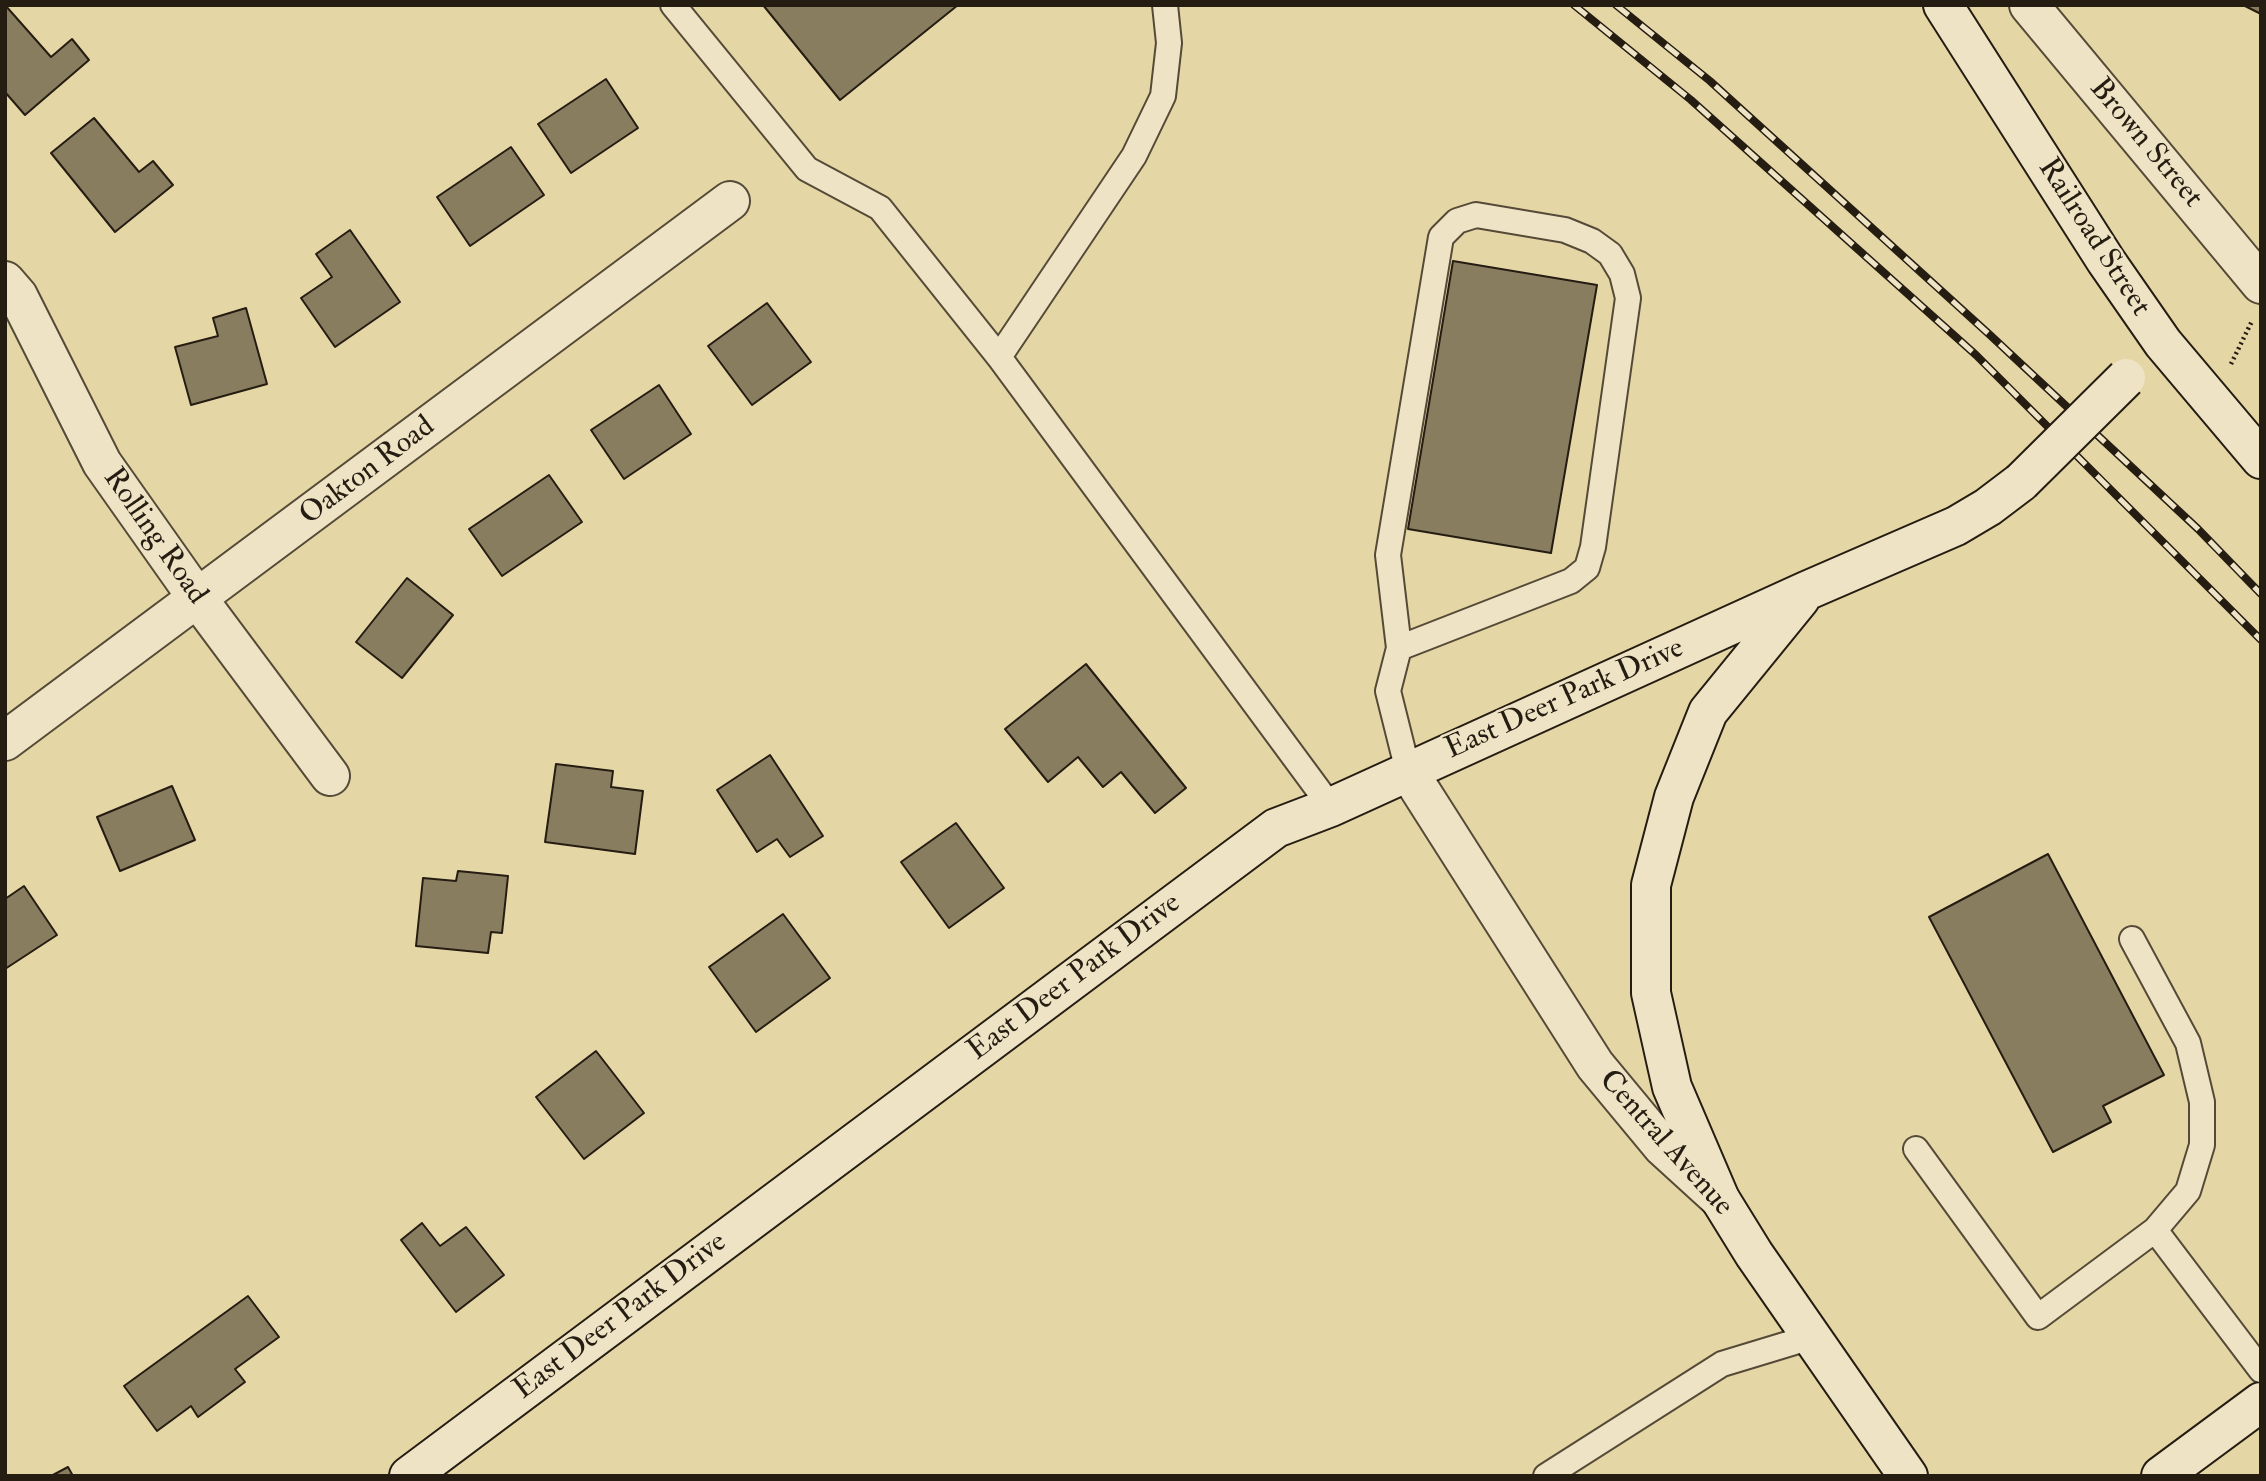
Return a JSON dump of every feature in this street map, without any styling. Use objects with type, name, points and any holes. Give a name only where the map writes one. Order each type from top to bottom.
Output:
[{"type":"street","name":"Brown Street","points":[[2029,5],[2258,300]]},
{"type":"street","name":"Railroad Street","points":[[1955,12],[2106,261],[2163,343],[2261,459]]},
{"type":"street","name":"Oakton Road","points":[[5,741],[730,201]]},
{"type":"street","name":"Rolling Road","points":[[5,281],[18,296],[102,463],[198,599],[330,776]]},
{"type":"street","name":"East Deer Park Drive","points":[[409,1476],[1276,828],[1331,807],[1806,591],[1956,526],[1988,507],[2021,482],[2163,343]]},
{"type":"street","name":"East Deer Park Drive","points":[[1720,1199],[1672,1087],[1651,993],[1651,885],[1674,797],[1708,712],[1806,591]]},
{"type":"street","name":"Central Avenue","points":[[1408,771],[1595,1065],[1663,1147],[1720,1199],[1811,1337],[1908,1476]]},
{"type":"street","points":[[2161,1476],[2261,1402]]},
{"type":"lane","points":[[673,5],[807,169],[880,208],[999,358],[1331,807]]},
{"type":"lane","points":[[999,358],[1133,156],[1163,96],[1169,43],[1166,5]]},
{"type":"lane","points":[[1399,648],[1572,581],[1587,568],[1594,547],[1628,298],[1622,274],[1610,254],[1592,241],[1565,230],[1476,215],[1457,221],[1441,237],[1388,555],[1399,648],[1388,691],[1408,771]]},
{"type":"lane","points":[[1916,1149],[2038,1317],[2155,1230],[2188,1191],[2202,1145],[2202,1102],[2188,1043],[2132,939]]},
{"type":"lane","points":[[2155,1230],[2261,1370]]},
{"type":"lane","points":[[1546,1476],[1722,1364],[1811,1337]]},
{"type":"path","points":[[2213,402],[2258,300]]},
{"type":"building","points":[[5,5],[51,57],[72,39],[89,60],[25,115],[5,92]]},
{"type":"building","points":[[763,5],[958,5],[840,100]]},
{"type":"building","points":[[2243,5],[2261,5],[2261,14]]},
{"type":"building","points":[[606,79],[638,128],[571,173],[538,124]]},
{"type":"building","points":[[94,118],[139,172],[153,161],[173,185],[115,232],[51,153]]},
{"type":"building","points":[[511,147],[544,195],[470,246],[437,197]]},
{"type":"building","points":[[350,230],[400,302],[335,347],[301,298],[332,277],[316,254]]},
{"type":"building","points":[[1453,261],[1597,285],[1551,553],[1408,529]]},
{"type":"building","points":[[767,303],[811,362],[752,405],[708,346]]},
{"type":"building","points":[[246,308],[267,384],[191,405],[175,347],[218,336],[213,318]]},
{"type":"building","points":[[659,385],[691,434],[624,479],[591,430]]},
{"type":"building","points":[[549,475],[582,522],[502,576],[469,529]]},
{"type":"building","points":[[407,578],[453,615],[402,678],[356,642]]},
{"type":"building","points":[[1086,664],[1186,788],[1155,813],[1121,772],[1103,787],[1078,757],[1048,782],[1005,729]]},
{"type":"building","points":[[770,755],[823,836],[790,857],[777,839],[757,852],[717,790]]},
{"type":"building","points":[[556,764],[613,771],[611,787],[643,791],[635,854],[545,842]]},
{"type":"building","points":[[172,786],[195,840],[120,871],[97,817]]},
{"type":"building","points":[[956,823],[1004,888],[949,928],[901,862]]},
{"type":"building","points":[[2048,854],[2164,1075],[2103,1106],[2111,1122],[2053,1152],[1929,917]]},
{"type":"building","points":[[458,871],[508,876],[502,933],[491,932],[488,953],[416,946],[423,878],[456,881]]},
{"type":"building","points":[[24,886],[57,935],[5,969],[5,899]]},
{"type":"building","points":[[783,914],[830,978],[756,1032],[709,967]]},
{"type":"building","points":[[596,1051],[644,1113],[584,1159],[536,1097]]},
{"type":"building","points":[[422,1223],[440,1246],[466,1227],[504,1275],[456,1312],[401,1240]]},
{"type":"building","points":[[248,1296],[279,1337],[235,1369],[245,1382],[198,1417],[191,1406],[157,1431],[124,1386]]},
{"type":"building","points":[[68,1467],[73,1476],[51,1476]]},
{"type":"railway","points":[[1574,5],[1691,100],[1976,355],[2261,640]]},
{"type":"railway","points":[[1616,5],[1710,81],[1990,335],[2198,529],[2261,594]]}]
